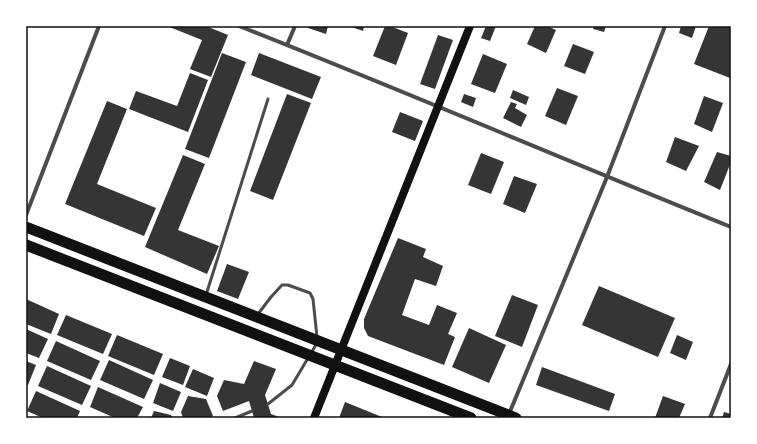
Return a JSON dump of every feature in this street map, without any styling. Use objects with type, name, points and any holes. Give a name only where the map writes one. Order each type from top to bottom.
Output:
[{"type":"highway","points":[[26,227],[511,417]]},
{"type":"highway","points":[[26,245],[310,357],[471,418]]},
{"type":"main road","points":[[314,418],[470,26]]},
{"type":"street","points":[[26,216],[99,26]]},
{"type":"street","points":[[239,26],[439,106],[607,177],[731,226]]},
{"type":"street","points":[[287,45],[295,26]]},
{"type":"street","points":[[511,417],[607,177],[665,26]]},
{"type":"street","points":[[710,418],[731,364]]},
{"type":"lane","points":[[205,296],[268,99]]},
{"type":"lane","points":[[256,317],[271,296],[282,285],[288,285],[310,293],[313,298],[318,342],[292,385],[268,404]]},
{"type":"lane","points":[[236,418],[252,411]]},
{"type":"building","points":[[167,26],[206,26],[228,35],[211,77],[190,69],[202,40]]},
{"type":"building","points":[[308,26],[328,26],[326,34],[308,28]]},
{"type":"building","points":[[349,26],[364,26],[363,31]]},
{"type":"building","points":[[385,26],[390,26],[408,33],[396,65],[373,56]]},
{"type":"building","points":[[486,26],[496,26],[490,41],[481,38]]},
{"type":"building","points":[[535,26],[547,26],[556,30],[546,53],[527,44]]},
{"type":"building","points":[[594,26],[606,26],[604,32],[593,29]]},
{"type":"building","points":[[681,26],[696,26],[692,38],[679,33]]},
{"type":"building","points":[[709,26],[731,27],[730,78],[694,64]]},
{"type":"building","points":[[438,35],[453,40],[435,89],[420,84]]},
{"type":"building","points":[[573,44],[594,52],[585,74],[564,66]]},
{"type":"building","points":[[222,53],[246,62],[209,158],[185,149]]},
{"type":"building","points":[[259,53],[321,77],[312,99],[251,75]]},
{"type":"building","points":[[483,54],[507,64],[495,93],[471,84]]},
{"type":"building","points":[[190,73],[208,80],[188,132],[129,109],[136,91],[177,106]]},
{"type":"building","points":[[557,88],[578,96],[566,125],[545,116]]},
{"type":"building","points":[[513,90],[529,97],[526,105],[510,98]]},
{"type":"building","points":[[287,94],[311,103],[273,200],[250,191]]},
{"type":"building","points":[[464,94],[476,98],[473,107],[461,102]]},
{"type":"building","points":[[704,96],[723,103],[712,132],[694,124]]},
{"type":"building","points":[[107,101],[127,109],[97,184],[156,208],[144,236],[65,204]]},
{"type":"building","points":[[511,102],[517,104],[515,108],[527,115],[521,127],[503,118]]},
{"type":"building","points":[[400,112],[423,121],[415,141],[392,132]]},
{"type":"building","points":[[675,137],[699,146],[686,171],[666,162]]},
{"type":"building","points":[[717,152],[731,156],[731,162],[720,190],[704,182]]},
{"type":"building","points":[[481,153],[504,162],[491,194],[468,185]]},
{"type":"building","points":[[183,155],[205,164],[178,230],[219,246],[207,274],[145,247]]},
{"type":"building","points":[[514,176],[537,184],[525,213],[503,204]]},
{"type":"building","points":[[398,238],[426,249],[423,257],[443,266],[436,286],[415,279],[402,315],[429,325],[437,305],[457,313],[448,334],[455,337],[444,365],[368,336],[364,328],[364,319]]},
{"type":"building","points":[[227,264],[249,272],[238,299],[217,291]]},
{"type":"building","points":[[599,286],[675,318],[658,357],[582,325]]},
{"type":"building","points":[[512,295],[538,305],[522,347],[495,336]]},
{"type":"building","points":[[26,299],[59,314],[51,334],[26,324]]},
{"type":"building","points":[[66,315],[112,334],[103,354],[57,335]]},
{"type":"building","points":[[469,328],[506,345],[489,383],[452,367]]},
{"type":"building","points":[[26,329],[48,339],[39,358],[26,353]]},
{"type":"building","points":[[117,335],[163,354],[154,375],[108,356]]},
{"type":"building","points":[[677,335],[693,342],[686,360],[670,353]]},
{"type":"building","points":[[56,341],[100,361],[91,380],[47,361]]},
{"type":"building","points":[[170,358],[190,366],[183,385],[162,377]]},
{"type":"building","points":[[109,360],[153,380],[144,399],[100,380]]},
{"type":"building","points":[[26,361],[36,365],[28,385],[26,385]]},
{"type":"building","points":[[254,361],[276,369],[265,395],[271,414],[282,418],[254,418],[249,401],[223,411],[217,396],[224,380],[244,384]]},
{"type":"building","points":[[47,366],[91,386],[82,405],[38,386]]},
{"type":"building","points":[[542,367],[615,394],[609,411],[536,385]]},
{"type":"building","points":[[193,369],[214,378],[207,396],[185,387]]},
{"type":"building","points":[[160,383],[181,392],[173,411],[153,403]]},
{"type":"building","points":[[98,387],[143,407],[137,418],[115,418],[90,407]]},
{"type":"building","points":[[36,391],[80,411],[77,418],[43,418],[27,411]]},
{"type":"building","points":[[188,396],[206,399],[213,416],[208,418],[183,418],[181,412]]},
{"type":"building","points":[[663,396],[685,404],[679,418],[655,418]]},
{"type":"building","points":[[345,402],[382,417],[382,418],[339,418]]},
{"type":"building","points":[[154,411],[171,415],[173,418],[151,418]]},
{"type":"building","points":[[724,412],[731,414],[731,418],[722,418]]}]
